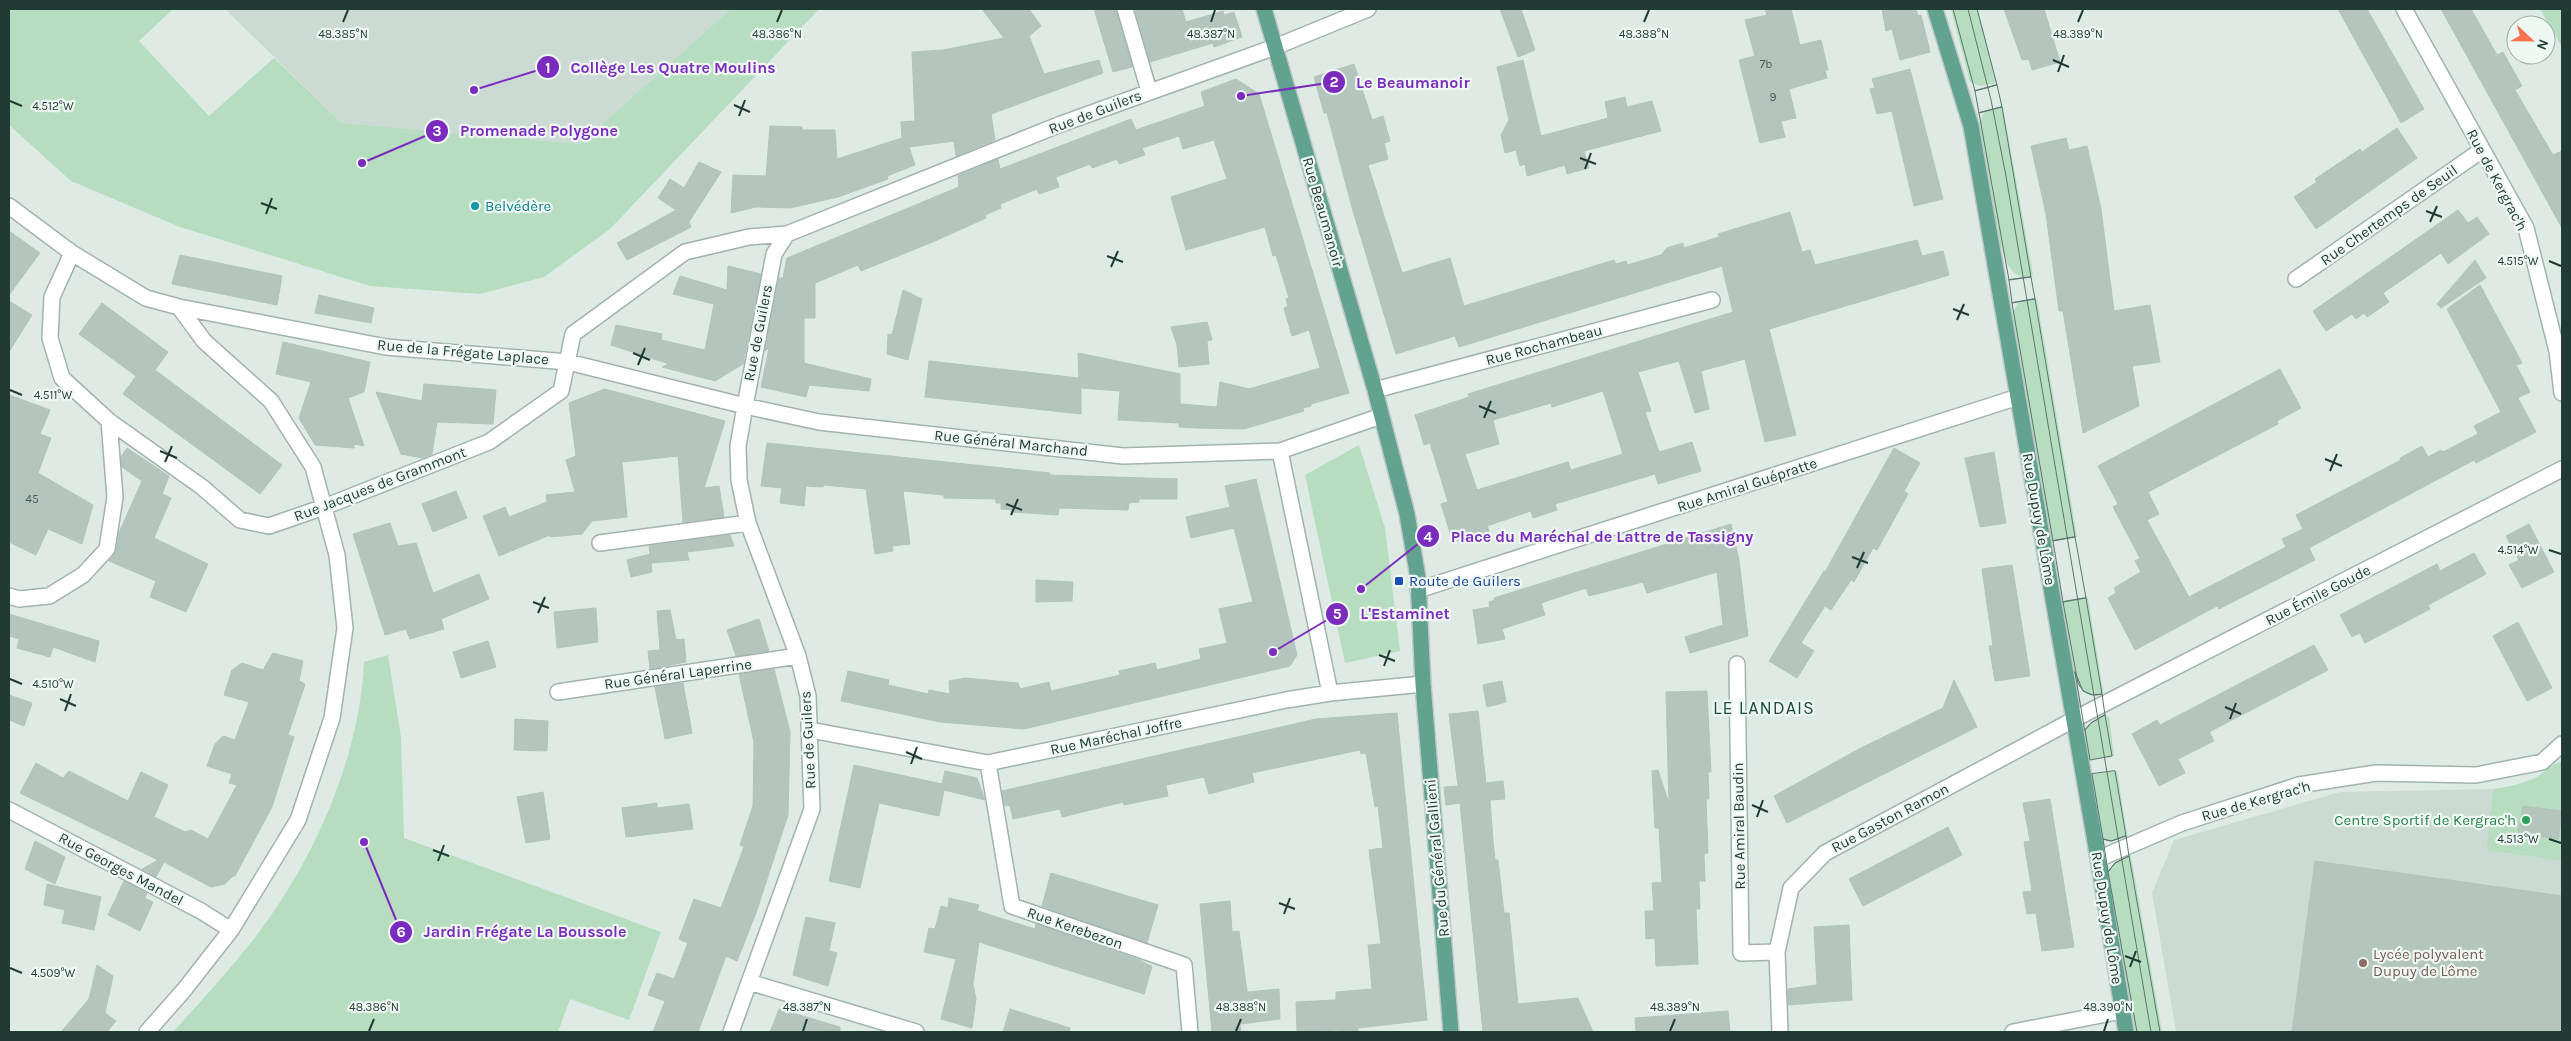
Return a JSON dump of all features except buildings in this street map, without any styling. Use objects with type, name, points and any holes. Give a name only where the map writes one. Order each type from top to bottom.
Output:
[{"type":"main road","name":"Rue Beaumanoir","points":[[1264,9],[1375,390],[1407,514],[1418,590]]},
{"type":"main road","name":"Rue Dupuy de Lôme","points":[[1935,9],[1970,126],[2098,859],[2126,1032]]},
{"type":"main road","name":"Rue du Général Gallieni","points":[[1418,590],[1423,684],[1451,1032]]},
{"type":"street","points":[[1125,9],[1148,92]]},
{"type":"street","name":"Rue de Guilers","points":[[731,1032],[812,808],[808,696],[798,656],[748,523],[739,480],[738,446],[774,254],[787,234],[1148,92],[1275,47],[1368,9]]},
{"type":"street","name":"Rue de Kergrac'h","points":[[2404,9],[2526,228],[2557,351],[2562,394]]},
{"type":"street","name":"Rue Chertemps de Seuil","points":[[2296,280],[2482,150]]},
{"type":"street","name":"Rue de la Frégate Laplace","points":[[9,206],[72,253],[146,298],[178,307],[386,347],[568,362],[745,406]]},
{"type":"street","name":"Rue Jacques de Grammont","points":[[72,253],[52,297],[50,338],[62,378],[109,421],[202,487],[240,520],[269,526],[324,507],[490,442],[561,391],[573,334],[685,252],[749,237],[787,234]]},
{"type":"street","name":"Rue Rochambeau","points":[[1375,390],[1712,300]]},
{"type":"street","points":[[147,1032],[184,990],[231,930],[298,820],[332,718],[344,628],[336,554],[313,467],[270,401],[204,341],[178,307]]},
{"type":"street","name":"Rue Amiral Guépratte","points":[[1418,590],[2018,397]]},
{"type":"street","name":"Rue Général Marchand","points":[[745,406],[819,422],[1123,456],[1280,450],[1381,416]]},
{"type":"street","points":[[9,596],[19,599],[49,596],[83,574],[106,548],[115,497],[109,421]]},
{"type":"street","points":[[1280,450],[1330,693]]},
{"type":"street","name":"Rue Émile Goude","points":[[2074,720],[2562,470]]},
{"type":"street","points":[[600,543],[748,523]]},
{"type":"street","name":"Rue Général Laperrine","points":[[558,692],[798,656]]},
{"type":"street","name":"Rue Amiral Baudin","points":[[1737,664],[1741,953],[1776,952]]},
{"type":"street","name":"Rue Maréchal Joffre","points":[[810,730],[988,764],[1286,700],[1330,693],[1423,684]]},
{"type":"street","name":"Rue Gaston Ramon","points":[[1780,1032],[1776,952],[1791,888],[1825,853],[2052,734],[2074,720]]},
{"type":"street","name":"Rue de Kergrac'h","points":[[2098,859],[2182,822],[2299,785],[2376,773],[2476,775],[2542,762],[2562,744]]},
{"type":"street","name":"Rue Kerebezon","points":[[988,764],[1012,906],[1184,966],[1190,1032]]},
{"type":"street","name":"Rue Georges Mandel","points":[[9,810],[201,911],[231,930]]},
{"type":"street","points":[[749,982],[916,1032]]},
{"type":"street","points":[[2013,1032],[2122,1011]]},
{"type":"shaded area","points":[[225,9],[731,9],[580,144],[342,123]]},
{"type":"shaded area","name":"Lycée polyvalent Dupuy de Lôme","points":[[2493,789],[2486,850],[2562,861],[2562,1032],[2176,1032],[2152,893],[2174,840],[2340,792]]},
{"type":"green space","points":[[9,9],[173,9],[139,41],[209,116],[274,58],[342,123],[580,144],[731,9],[819,9],[610,229],[544,277],[480,294],[370,286],[180,227],[71,181],[9,125]]},
{"type":"green space","points":[[1951,9],[1978,9],[1997,83],[1980,86],[1970,82]]},
{"type":"green space","points":[[2540,9],[2562,9],[2562,47],[2556,37],[2556,15],[2543,15]]},
{"type":"green space","points":[[2003,107],[2033,275],[2024,278],[2014,273],[2008,265],[1999,242],[1979,123],[1985,111]]},
{"type":"green space","points":[[2037,299],[2077,537],[2053,541],[2049,538],[2012,313],[2019,302]]},
{"type":"green space","points":[[1359,445],[1385,528],[1400,651],[1345,663],[1305,475]]},
{"type":"green space","points":[[2088,598],[2103,690],[2102,694],[2097,695],[2085,693],[2075,676],[2061,605],[2063,602]]},
{"type":"green space","points":[[388,655],[401,737],[404,838],[661,932],[629,1020],[570,999],[558,1032],[173,1032],[253,940],[295,878],[329,809],[343,772],[361,698],[364,662]]},
{"type":"green space","points":[[2105,715],[2109,717],[2114,756],[2085,761],[2083,732],[2088,725]]},
{"type":"green space","name":"Centre Sportif de Kergrac'h","points":[[2562,762],[2562,861],[2486,850],[2493,789],[2530,780],[2555,764]]},
{"type":"green space","points":[[2117,771],[2127,834],[2121,838],[2107,840],[2100,836],[2088,775]]},
{"type":"green space","points":[[2131,856],[2162,1032],[2134,1032],[2106,876],[2115,863]]},
{"type":"tram line","points":[[1953,9],[1975,91],[1997,85],[1977,9]]},
{"type":"tram line","points":[[1968,9],[1991,100],[2006,176],[2151,1032]]},
{"type":"tram line","points":[[1997,85],[2002,107],[1979,113],[1975,91],[1997,85]]},
{"type":"tram line","points":[[2002,107],[2031,277],[2009,280],[1979,113],[2002,107]]},
{"type":"tram line","points":[[2031,277],[2035,299],[2012,303],[2009,280],[2031,277]]},
{"type":"tram line","points":[[2035,299],[2075,537],[2053,541],[2012,303],[2035,299]]},
{"type":"tram line","points":[[2075,537],[2086,598],[2063,602],[2053,541],[2075,537]]},
{"type":"tram line","points":[[2086,598],[2102,694],[2098,695],[2088,693],[2078,683],[2063,602],[2086,598]]},
{"type":"tram line","points":[[2075,672],[2083,691],[2093,695],[2102,694],[2105,715],[2091,723],[2085,730],[2075,672]]},
{"type":"tram line","points":[[2105,715],[2112,756],[2090,760],[2085,730],[2091,723],[2105,715]]},
{"type":"tram line","points":[[2115,771],[2126,836],[2111,841],[2103,839],[2092,774],[2115,771]]},
{"type":"tram line","points":[[2126,836],[2129,856],[2115,863],[2108,872],[2103,839],[2111,841],[2126,836]]},
{"type":"tram line","points":[[2137,1032],[2108,872],[2115,863],[2129,856],[2160,1032]]},
{"type":"place","name":"Collège Les Quatre Moulins","points":[[474,90]]},
{"type":"place","name":"Le Beaumanoir","points":[[1241,96]]},
{"type":"place","name":"Promenade Polygone","points":[[362,163]]},
{"type":"place","name":"Belvédère","points":[[475,206]]},
{"type":"place","name":"Route de Guilers","points":[[1399,581]]},
{"type":"place","name":"Place du Maréchal de Lattre de Tassigny","points":[[1361,589]]},
{"type":"place","name":"L'Estaminet","points":[[1273,652]]},
{"type":"place","name":"Centre Sportif de Kergrac'h","points":[[2526,820]]},
{"type":"place","name":"Jardin Frégate La Boussole","points":[[364,842]]},
{"type":"place","name":"Lycée polyvalent Dupuy de Lôme","points":[[2363,963]]},
{"type":"district","name":"LE LANDAIS","points":[[1764,708]]}]
